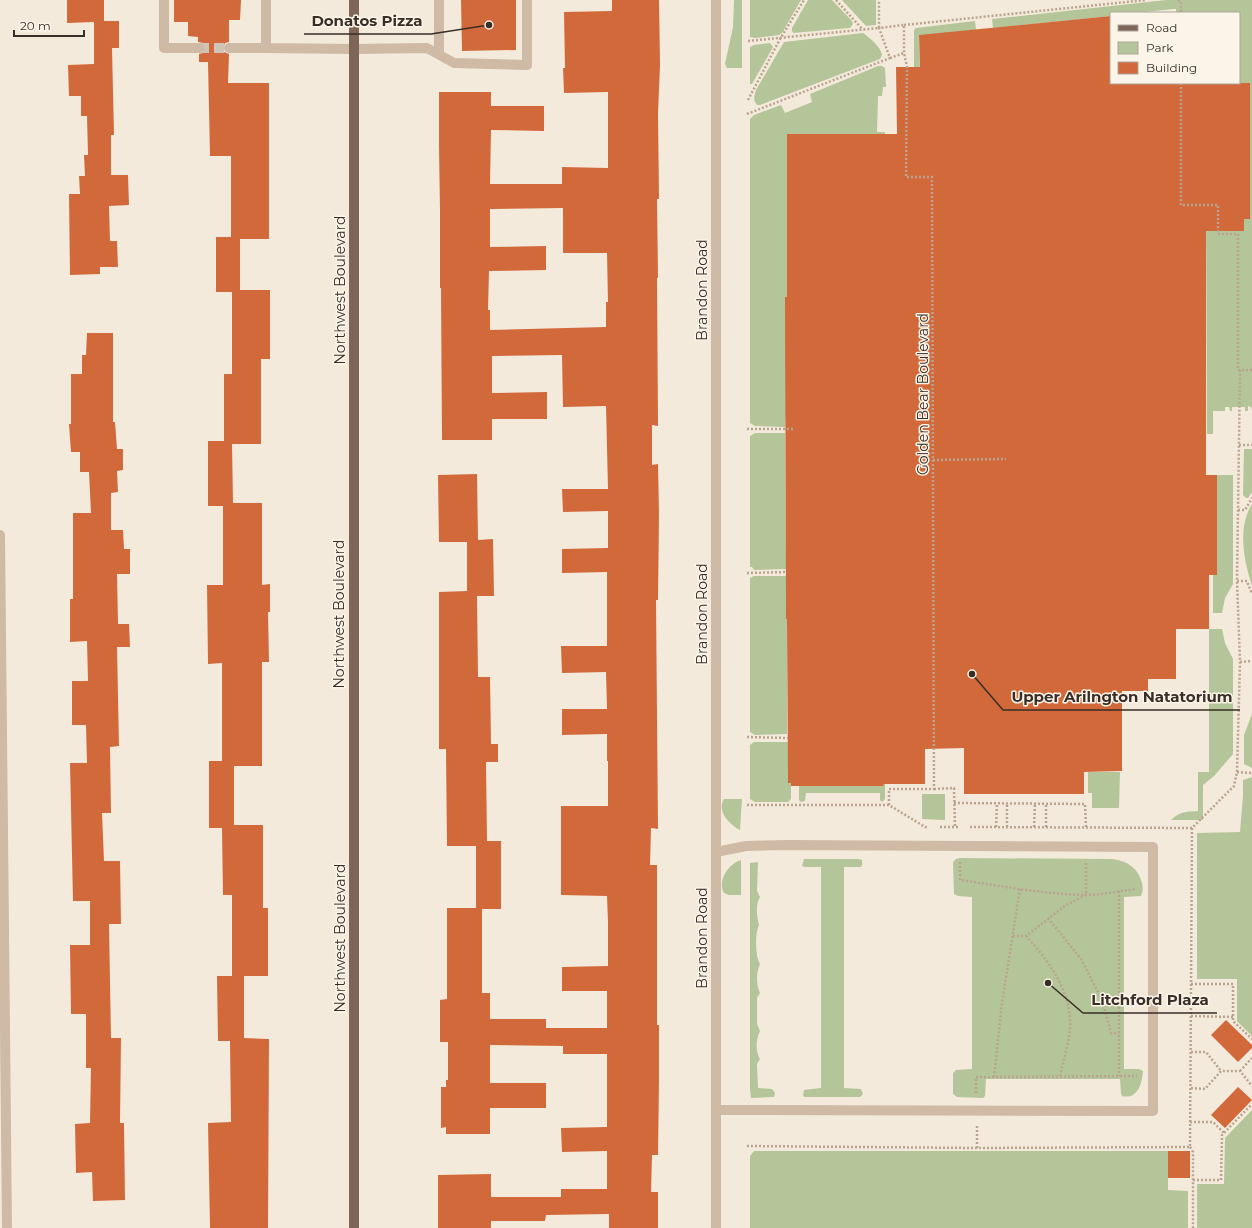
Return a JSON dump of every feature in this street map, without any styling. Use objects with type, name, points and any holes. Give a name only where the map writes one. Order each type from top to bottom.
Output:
[{"type":"main road","name":"Northwest Boulevard","points":[[354,0],[354,1228]]},
{"type":"street","points":[[164,0],[164,48],[198,48]]},
{"type":"street","points":[[266,0],[266,48]]},
{"type":"street","points":[[438,54],[439,0]]},
{"type":"street","points":[[229,48],[427,48],[454,63],[527,65],[527,0]]},
{"type":"street","name":"Brandon Road","points":[[716,0],[716,1228]]},
{"type":"street","points":[[0,535],[1,902],[5,958],[7,1228]]},
{"type":"street","points":[[716,852],[746,846],[787,845],[1153,847],[1153,1111],[716,1110]]},
{"type":"path","points":[[748,100],[780,39],[804,0]]},
{"type":"path","points":[[836,0],[863,30]]},
{"type":"path","points":[[879,0],[879,28],[890,58]]},
{"type":"path","points":[[748,41],[780,39],[1146,0]]},
{"type":"path","points":[[1178,0],[1181,1],[1181,12]]},
{"type":"path","points":[[748,114],[904,53],[904,25]]},
{"type":"path","name":"Golden Bear Boulevard","points":[[904,53],[907,67],[906,178],[932,177],[934,789]]},
{"type":"path","points":[[1181,84],[1181,205],[1218,205],[1218,234],[1238,234],[1238,370],[1240,370],[1237,581],[1240,662],[1237,772],[1234,786],[1192,828],[1190,1147],[1193,1152],[1193,1228]]},
{"type":"path","points":[[1240,370],[1252,370]]},
{"type":"path","points":[[747,429],[795,429]]},
{"type":"path","points":[[1239,445],[1252,445]]},
{"type":"path","points":[[933,460],[1006,460]]},
{"type":"path","points":[[1238,510],[1245,510],[1252,498]]},
{"type":"path","points":[[747,573],[786,572]]},
{"type":"path","points":[[1237,581],[1247,582],[1252,594]]},
{"type":"path","points":[[1240,662],[1252,661]]},
{"type":"path","points":[[747,737],[788,738]]},
{"type":"path","points":[[1237,772],[1252,773]]},
{"type":"path","points":[[889,805],[889,789],[954,788],[954,827]]},
{"type":"path","points":[[954,803],[1085,804],[1086,827]]},
{"type":"path","points":[[996,827],[997,803]]},
{"type":"path","points":[[1007,827],[1008,803]]},
{"type":"path","points":[[1034,827],[1035,803]]},
{"type":"path","points":[[1046,803],[1046,827]]},
{"type":"path","points":[[747,805],[889,805],[925,827],[932,827]]},
{"type":"path","points":[[940,827],[1192,828]]},
{"type":"path","points":[[960,858],[960,880],[1046,893],[1086,895],[1153,887]]},
{"type":"path","points":[[1086,858],[1086,895]]},
{"type":"path","points":[[994,1077],[1002,1003],[1020,889]]},
{"type":"path","points":[[1119,891],[1119,1076]]},
{"type":"path","points":[[1013,936],[1026,936],[1048,918],[1086,895]]},
{"type":"path","points":[[1048,918],[1081,959],[1102,1000],[1111,1033],[1119,1033]]},
{"type":"path","points":[[1026,936],[1046,958],[1054,971],[1065,995],[1068,1007],[1070,1033],[1060,1076]]},
{"type":"path","points":[[1191,984],[1233,984],[1233,1021],[1252,1039]]},
{"type":"path","points":[[1191,1016],[1233,1017]]},
{"type":"path","points":[[1191,1052],[1206,1052],[1220,1071]]},
{"type":"path","points":[[1191,1088],[1205,1088],[1220,1071],[1240,1071],[1252,1058]]},
{"type":"path","points":[[1240,1071],[1252,1086]]},
{"type":"path","points":[[976,1098],[976,1077],[1153,1076]]},
{"type":"path","points":[[1193,1180],[1221,1180],[1222,1135],[1252,1104]]},
{"type":"path","points":[[1190,1122],[1213,1122],[1224,1133]]},
{"type":"path","points":[[977,1126],[977,1148]]},
{"type":"path","points":[[747,1146],[977,1148],[1190,1147]]},
{"type":"green space","points":[[734,0],[742,0],[742,68],[727,68],[725,64],[733,27]]},
{"type":"green space","points":[[750,0],[801,0],[782,33],[779,35],[755,38],[750,37]]},
{"type":"green space","points":[[808,0],[832,0],[852,21],[853,24],[850,28],[793,33],[792,28]]},
{"type":"green space","points":[[842,0],[876,0],[876,25],[866,26]]},
{"type":"green space","points":[[1166,0],[1252,0],[1252,410],[1251,407],[1248,406],[1248,411],[1245,411],[1245,407],[1232,407],[1232,411],[1230,411],[1229,407],[1225,407],[1225,411],[1213,411],[1213,434],[1207,434],[1206,216],[1239,84],[1240,84],[1240,12],[1176,12],[1176,9],[1173,9],[1144,12],[1110,12],[1110,16],[993,28],[992,19]]},
{"type":"green space","points":[[975,21],[976,30],[919,36],[920,74],[917,67],[914,67],[914,30],[916,28]]},
{"type":"green space","points":[[863,33],[872,40],[879,49],[882,55],[880,59],[757,105],[754,98],[756,90],[784,42]]},
{"type":"green space","points":[[770,43],[773,47],[752,84],[750,84],[750,47]]},
{"type":"green space","points":[[878,66],[885,68],[886,87],[883,87],[882,96],[878,96],[877,132],[885,132],[885,134],[787,134],[787,290],[795,290],[785,427],[755,426],[750,423],[750,119],[754,115],[781,105],[785,113],[812,102],[810,94]]},
{"type":"green space","points":[[755,433],[785,433],[786,569],[754,570],[750,567],[750,436]]},
{"type":"green space","points":[[1244,449],[1252,449],[1252,492],[1248,498],[1243,495]]},
{"type":"green space","points":[[1217,475],[1233,475],[1233,584],[1225,598],[1222,613],[1213,613],[1213,575],[1217,575]]},
{"type":"green space","points":[[1252,504],[1252,586],[1243,545],[1243,534],[1247,513]]},
{"type":"green space","points":[[754,576],[786,576],[786,619],[796,620],[787,628],[787,734],[755,735],[750,732],[750,578]]},
{"type":"green space","points":[[1209,629],[1222,629],[1225,643],[1233,659],[1233,754],[1214,776],[1203,785],[1203,820],[1171,820],[1183,812],[1198,811],[1198,772],[1209,772]]},
{"type":"green space","points":[[1252,714],[1252,768],[1244,764],[1244,735]]},
{"type":"green space","points":[[754,742],[788,742],[788,783],[791,783],[791,799],[788,802],[755,802],[750,799],[750,745]]},
{"type":"green space","points":[[1088,772],[1120,772],[1119,808],[1092,808],[1092,793],[1088,793]]},
{"type":"green space","points":[[1252,777],[1252,1036],[1237,1021],[1237,979],[1197,979],[1197,833],[1240,832],[1243,780]]},
{"type":"green space","points":[[883,784],[885,784],[885,799],[882,802],[880,800],[880,793],[806,793],[805,801],[801,802],[799,800],[799,786],[883,786]]},
{"type":"green space","points":[[922,794],[945,794],[945,820],[922,819]]},
{"type":"green space","points":[[724,799],[742,799],[740,830],[732,825],[725,817],[722,808]]},
{"type":"green space","points":[[960,858],[1112,859],[1123,861],[1132,866],[1138,873],[1142,885],[1141,896],[1124,897],[1124,1069],[1139,1069],[1143,1071],[1142,1081],[1135,1093],[1127,1097],[1122,1096],[1120,1079],[986,1079],[985,1096],[983,1098],[957,1097],[953,1094],[953,1073],[956,1070],[972,1069],[972,897],[958,896],[954,894],[953,862]]},
{"type":"green space","points":[[804,859],[862,860],[862,866],[860,867],[844,867],[844,1088],[861,1089],[863,1094],[860,1097],[803,1096],[804,1090],[821,1088],[821,867],[802,866]]},
{"type":"green space","points":[[741,860],[741,895],[729,895],[724,893],[722,883],[725,874],[732,865]]},
{"type":"green space","points":[[758,862],[757,891],[760,897],[757,907],[759,925],[756,944],[757,956],[760,964],[757,978],[760,993],[757,998],[757,1024],[760,1031],[757,1052],[760,1059],[757,1064],[758,1088],[772,1089],[775,1093],[774,1097],[751,1098],[750,863]]},
{"type":"green space","points":[[1252,1110],[1252,1228],[1197,1228],[1197,1184],[1224,1184],[1225,1138]]},
{"type":"green space","points":[[754,1151],[1168,1151],[1168,1190],[1188,1191],[1188,1228],[750,1228],[750,1156]]},
{"type":"building","points":[[67,0],[104,0],[104,21],[119,21],[119,48],[112,48],[114,135],[111,135],[111,175],[128,175],[129,205],[109,206],[110,241],[117,241],[118,267],[100,267],[100,274],[70,275],[69,194],[80,194],[79,176],[85,176],[84,155],[88,155],[87,116],[81,116],[81,96],[69,96],[68,65],[94,64],[94,22],[67,23]]},
{"type":"building","points":[[174,0],[241,0],[240,20],[229,20],[229,42],[225,43],[223,48],[224,52],[229,54],[228,83],[269,83],[269,239],[240,239],[240,290],[270,290],[270,359],[261,359],[261,444],[232,444],[233,503],[262,503],[262,585],[270,584],[270,612],[268,612],[269,662],[262,662],[262,766],[234,766],[234,825],[263,825],[263,908],[268,908],[268,976],[244,976],[244,1038],[269,1039],[268,1228],[210,1228],[208,1123],[231,1122],[230,1041],[218,1041],[217,976],[232,976],[232,895],[223,895],[222,828],[209,828],[209,761],[222,761],[222,663],[208,664],[207,585],[223,585],[223,506],[208,506],[208,441],[224,441],[224,374],[232,374],[232,292],[216,292],[216,237],[231,237],[231,156],[210,156],[208,62],[199,62],[199,54],[203,53],[205,48],[203,43],[198,42],[198,37],[188,36],[188,22],[174,22]]},
{"type":"building","points":[[461,0],[516,0],[516,50],[462,51]]},
{"type":"building","points":[[612,0],[659,0],[659,199],[657,199],[658,426],[652,425],[652,465],[658,464],[659,513],[658,600],[656,600],[658,829],[651,828],[650,865],[657,865],[657,1025],[659,1025],[658,1155],[652,1155],[651,1192],[658,1192],[658,1228],[609,1228],[609,1214],[546,1215],[545,1221],[491,1221],[491,1228],[438,1228],[438,1175],[491,1174],[491,1197],[561,1197],[561,1189],[607,1189],[607,1151],[562,1152],[561,1128],[607,1127],[607,1054],[563,1054],[563,1046],[490,1045],[490,1083],[546,1083],[546,1108],[490,1108],[490,1134],[446,1134],[446,1127],[441,1128],[441,1087],[446,1087],[446,1080],[448,1080],[448,1042],[440,1042],[440,1000],[447,999],[447,908],[476,908],[476,846],[447,846],[446,749],[439,749],[439,592],[467,591],[467,542],[439,542],[438,475],[477,474],[478,540],[493,539],[494,596],[477,596],[478,677],[490,677],[491,744],[498,744],[498,762],[486,762],[487,841],[501,841],[501,909],[482,909],[482,993],[490,993],[490,1019],[546,1019],[546,1028],[607,1028],[607,991],[562,991],[562,967],[608,966],[607,896],[561,895],[561,806],[608,806],[607,734],[562,735],[562,709],[607,709],[606,672],[562,673],[561,646],[607,646],[607,572],[562,573],[562,549],[608,548],[608,511],[563,512],[562,489],[608,489],[606,406],[563,407],[562,355],[492,356],[492,393],[547,392],[547,419],[492,419],[492,440],[442,440],[439,92],[491,92],[491,106],[544,106],[544,131],[491,130],[490,184],[562,184],[562,167],[608,168],[608,92],[564,93],[564,12],[612,11]],"holes":[[[563,208],[563,253],[607,253],[608,302],[606,302],[606,327],[490,330],[490,310],[488,310],[489,271],[546,270],[546,246],[490,247],[490,209]]]},
{"type":"building","points":[[1110,16],[1110,84],[1250,83],[1250,219],[1244,219],[1244,231],[1206,231],[1206,475],[1217,475],[1217,575],[1209,575],[1209,629],[1176,629],[1176,679],[1148,679],[1148,691],[1122,691],[1122,771],[1084,772],[1084,794],[964,794],[964,748],[925,749],[925,784],[883,784],[884,786],[791,786],[791,783],[788,783],[785,297],[787,297],[787,134],[897,134],[896,67],[920,67],[919,35]]},
{"type":"building","points":[[87,333],[113,333],[113,422],[115,422],[117,449],[123,449],[123,470],[117,471],[118,492],[111,493],[111,530],[123,530],[124,549],[130,549],[130,574],[117,574],[118,624],[129,624],[130,647],[117,647],[119,746],[110,747],[111,813],[102,813],[104,861],[120,861],[121,924],[109,924],[111,1038],[121,1038],[120,1123],[124,1123],[125,1200],[93,1201],[92,1172],[76,1173],[75,1124],[90,1123],[91,1068],[86,1068],[86,1014],[71,1014],[70,945],[90,945],[90,901],[73,901],[70,763],[87,763],[86,725],[72,725],[72,681],[88,681],[87,641],[70,642],[70,599],[73,599],[73,513],[91,513],[89,472],[80,472],[80,452],[71,452],[69,424],[71,424],[71,374],[82,374],[82,355],[86,355]]},
{"type":"building","points":[[1226,1020],[1252,1045],[1252,1048],[1238,1062],[1211,1035]]},
{"type":"building","points":[[1238,1087],[1252,1100],[1225,1128],[1211,1115]]},
{"type":"building","points":[[1168,1151],[1190,1151],[1190,1178],[1168,1178]]},
{"type":"tunnel","points":[[199,48],[229,48]]},
{"type":"place","name":"Donatos Pizza","points":[[489,25]]},
{"type":"place","name":"Upper Arilngton Natatorium","points":[[972,674]]},
{"type":"place","name":"Litchford Plaza","points":[[1048,983]]}]
